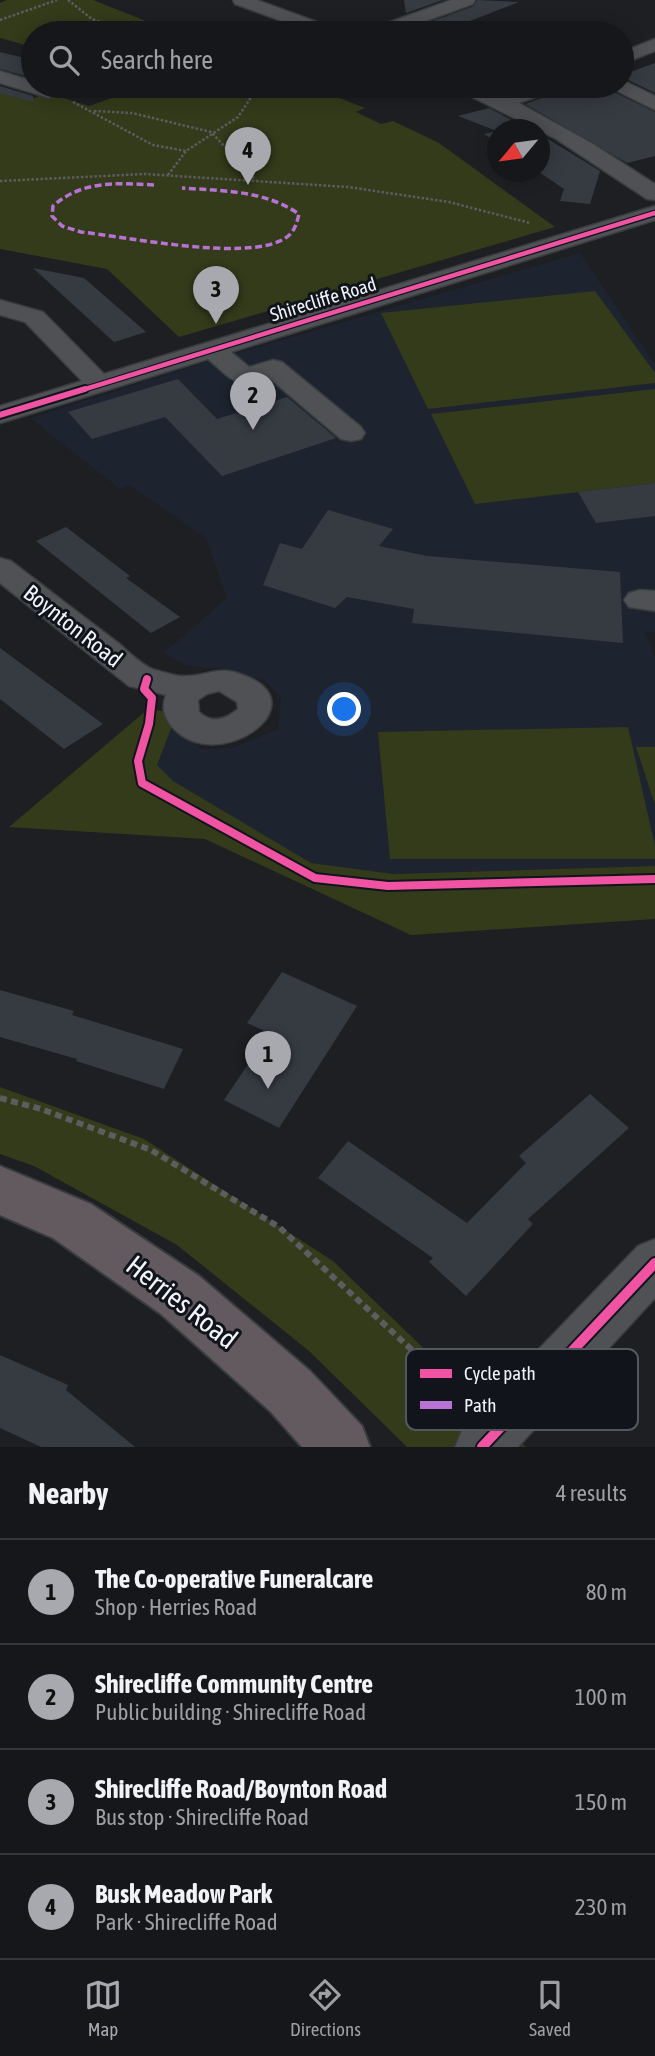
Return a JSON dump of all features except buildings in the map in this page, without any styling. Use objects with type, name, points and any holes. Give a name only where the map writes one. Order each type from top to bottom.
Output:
[{"type":"main road","name":"Herries Road","points":[[0,1190],[72,1221],[180,1295],[290,1391],[341,1447]]},
{"type":"street","points":[[241,0],[298,21]]},
{"type":"street","points":[[410,21],[467,0]]},
{"type":"street","points":[[634,54],[655,44]]},
{"type":"street","points":[[0,77],[21,83]]},
{"type":"street","points":[[634,93],[655,104]]},
{"type":"street","points":[[494,98],[557,129],[655,194]]},
{"type":"street","points":[[504,102],[515,98]]},
{"type":"street","name":"Shirecliffe Road","points":[[0,415],[655,213]]},
{"type":"street","points":[[0,307],[34,317],[98,383]]},
{"type":"street","points":[[212,349],[245,377],[274,368],[351,433]]},
{"type":"street","name":"Boynton Road","points":[[0,568],[141,678],[190,689]]},
{"type":"street","points":[[574,1349],[655,1263]]},
{"type":"path","points":[[0,20],[57,0]]},
{"type":"path","points":[[68,0],[98,21]]},
{"type":"path","points":[[63,98],[94,111],[153,145],[186,151]]},
{"type":"path","points":[[167,176],[186,151],[211,132],[238,117],[250,98]]},
{"type":"path","points":[[94,111],[132,113],[211,132],[256,181]]},
{"type":"path","points":[[0,181],[113,174],[348,187],[449,202],[519,219],[574,238]]},
{"type":"path","points":[[0,1098],[41,1109],[151,1150],[279,1227],[406,1354]]},
{"type":"shaded area","points":[[580,253],[655,365],[655,632],[645,632],[655,657],[655,747],[636,748],[655,805],[655,866],[393,874],[311,864],[173,781],[156,765],[177,713],[200,749],[233,748],[278,729],[281,697],[264,680],[225,669],[186,666],[164,653],[227,598],[206,538],[129,485],[120,489],[30,418],[207,362]]},
{"type":"green space","points":[[7,0],[93,0],[146,21],[21,21],[21,44],[0,38],[0,3]]},
{"type":"green space","points":[[0,89],[21,95],[21,98],[63,98],[89,106],[111,98],[340,98],[365,108],[356,112],[381,124],[393,121],[439,143],[487,178],[487,182],[493,182],[555,227],[179,337],[107,269],[0,249]]},
{"type":"green space","points":[[595,291],[655,373],[655,383],[428,409],[381,313]]},
{"type":"green space","points":[[655,389],[655,483],[475,504],[431,414]]},
{"type":"green space","points":[[148,709],[177,713],[157,765],[173,781],[311,863],[393,874],[655,866],[655,919],[411,935],[205,839],[9,827]]},
{"type":"green space","points":[[628,727],[655,846],[655,859],[390,859],[378,732]]},
{"type":"green space","points":[[636,747],[655,747],[655,805]]},
{"type":"green space","points":[[0,1087],[144,1139],[333,1261],[424,1349],[406,1349],[406,1430],[508,1430],[526,1447],[407,1447],[309,1351],[177,1245],[34,1166],[0,1154]]},
{"type":"marked path","points":[[154,185],[113,183],[87,187],[63,197],[53,206],[52,216],[62,226],[81,232],[222,248],[266,246],[283,240],[295,230],[299,214],[273,200],[244,193],[182,188]]},
{"type":"cycle path","points":[[0,415],[655,213]]},
{"type":"cycle path","points":[[147,679],[144,689],[152,698],[149,724],[138,761],[142,783],[315,878],[388,886],[655,879]]},
{"type":"cycle path","points":[[574,1349],[655,1263]]},
{"type":"cycle path","points":[[482,1447],[498,1430]]},
{"type":"place","name":"Busk Meadow Park","points":[[248,185]]},
{"type":"place","name":"Shirecliffe Road/Boynton Road","points":[[216,324]]},
{"type":"place","name":"Shirecliffe Community Centre","points":[[253,430]]},
{"type":"place","name":"The Co-operative Funeralcare","points":[[268,1089]]}]
